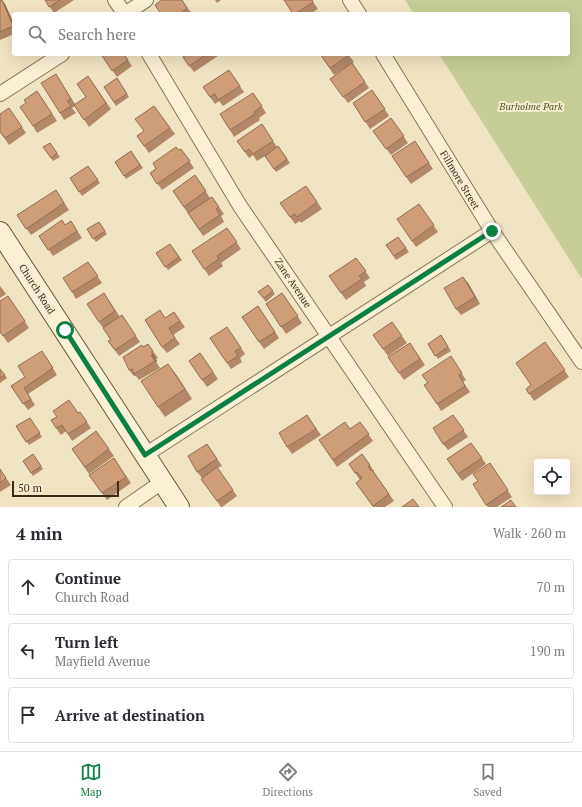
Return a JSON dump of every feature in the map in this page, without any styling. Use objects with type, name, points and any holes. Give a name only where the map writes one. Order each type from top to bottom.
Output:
[{"type":"street","points":[[115,0],[124,12]]},
{"type":"street","points":[[128,12],[146,0]]},
{"type":"street","points":[[350,0],[358,12]]},
{"type":"street","points":[[0,94],[59,56]]},
{"type":"street","name":"Zane Avenue","points":[[150,56],[240,206],[445,507]]},
{"type":"street","name":"Fillmore Street","points":[[384,56],[492,231],[582,362]]},
{"type":"street","points":[[145,455],[492,231]]},
{"type":"street","name":"Church Road","points":[[0,232],[179,507]]},
{"type":"street","points":[[126,507],[162,482]]},
{"type":"green space","name":"Burholme Park","points":[[405,0],[582,0],[582,279],[440,56],[570,56],[570,12],[413,12]]},
{"type":"building","points":[[0,0],[2,0],[12,26],[0,32]]},
{"type":"building","points":[[45,0],[60,0],[49,7]]},
{"type":"building","points":[[161,0],[182,0],[187,8],[182,12],[160,12],[155,5]]},
{"type":"building","points":[[284,0],[312,0],[313,2],[298,12],[292,12]]},
{"type":"building","points":[[102,56],[125,56],[128,60],[112,71]]},
{"type":"building","points":[[185,56],[204,56],[189,66],[183,57]]},
{"type":"building","points":[[321,56],[348,56],[330,68]]},
{"type":"building","points":[[352,63],[365,82],[343,97],[330,79]]},
{"type":"building","points":[[229,70],[240,86],[218,100],[215,94],[210,97],[203,87]]},
{"type":"building","points":[[56,74],[71,99],[67,101],[71,106],[60,113],[41,83]]},
{"type":"building","points":[[88,76],[106,103],[84,120],[74,105],[86,97],[77,84]]},
{"type":"building","points":[[117,78],[127,94],[114,102],[104,87]]},
{"type":"building","points":[[372,90],[385,109],[365,122],[353,103]]},
{"type":"building","points":[[37,91],[52,114],[33,126],[20,107],[26,103],[24,100]]},
{"type":"building","points":[[253,93],[262,106],[254,112],[255,114],[230,130],[220,114]]},
{"type":"building","points":[[154,106],[170,128],[144,146],[137,136],[144,131],[135,119]]},
{"type":"building","points":[[9,108],[22,127],[5,138],[0,132],[0,114]]},
{"type":"building","points":[[391,118],[404,136],[386,149],[373,131]]},
{"type":"building","points":[[262,124],[273,141],[253,154],[249,149],[245,152],[237,141]]},
{"type":"building","points":[[415,141],[429,163],[406,177],[392,156]]},
{"type":"building","points":[[50,143],[57,153],[51,158],[43,147]]},
{"type":"building","points":[[278,146],[287,159],[274,169],[265,156]]},
{"type":"building","points":[[176,147],[179,150],[181,149],[190,161],[157,184],[150,173],[156,169],[153,163]]},
{"type":"building","points":[[131,151],[140,165],[124,176],[115,162]]},
{"type":"building","points":[[88,166],[98,180],[79,192],[70,178]]},
{"type":"building","points":[[195,175],[206,191],[184,207],[173,191]]},
{"type":"building","points":[[306,186],[317,202],[297,217],[295,214],[290,217],[280,203]]},
{"type":"building","points":[[56,190],[64,203],[26,229],[17,215]]},
{"type":"building","points":[[212,197],[219,207],[216,209],[220,215],[199,229],[188,213]]},
{"type":"building","points":[[419,204],[434,225],[412,241],[397,219]]},
{"type":"building","points":[[62,220],[65,225],[71,221],[77,231],[48,250],[39,236]]},
{"type":"building","points":[[99,222],[105,231],[93,239],[87,229]]},
{"type":"building","points":[[227,228],[237,242],[217,256],[219,259],[204,269],[192,251]]},
{"type":"building","points":[[398,237],[406,248],[394,256],[386,245]]},
{"type":"building","points":[[170,244],[179,257],[165,267],[156,253]]},
{"type":"building","points":[[356,258],[366,271],[359,276],[362,279],[341,293],[329,276]]},
{"type":"building","points":[[88,262],[98,276],[72,292],[63,278]]},
{"type":"building","points":[[463,277],[475,297],[456,309],[444,288]]},
{"type":"building","points":[[268,285],[273,291],[264,298],[258,292]]},
{"type":"building","points":[[104,293],[115,311],[99,322],[87,304]]},
{"type":"building","points":[[282,293],[298,316],[281,327],[266,304]]},
{"type":"building","points":[[8,296],[25,321],[3,336],[0,332],[0,301]]},
{"type":"building","points":[[258,306],[275,332],[259,342],[242,317]]},
{"type":"building","points":[[160,310],[165,318],[174,312],[180,321],[169,328],[175,338],[162,347],[145,320]]},
{"type":"building","points":[[122,315],[136,336],[115,350],[108,341],[111,340],[103,328]]},
{"type":"building","points":[[392,322],[402,336],[383,349],[373,335]]},
{"type":"building","points":[[227,327],[241,348],[235,351],[238,356],[227,363],[210,338]]},
{"type":"building","points":[[441,335],[448,347],[435,356],[428,344]]},
{"type":"building","points":[[545,342],[565,370],[529,394],[526,389],[531,385],[516,363]]},
{"type":"building","points":[[410,343],[420,359],[399,373],[388,357]]},
{"type":"building","points":[[148,344],[153,351],[151,352],[153,354],[151,355],[155,361],[134,374],[132,369],[129,370],[123,357],[142,345],[143,347]]},
{"type":"building","points":[[42,351],[53,368],[24,388],[31,399],[23,404],[11,386],[25,377],[18,366]]},
{"type":"building","points":[[200,353],[213,372],[202,380],[189,361]]},
{"type":"building","points":[[451,356],[462,373],[459,375],[465,386],[437,404],[424,385],[428,383],[422,375]]},
{"type":"building","points":[[168,364],[185,389],[158,407],[141,381]]},
{"type":"building","points":[[0,369],[5,375],[0,378]]},
{"type":"building","points":[[69,400],[78,413],[80,412],[87,422],[68,434],[62,425],[56,428],[51,420],[57,417],[53,411]]},
{"type":"building","points":[[307,415],[316,429],[287,447],[279,433]]},
{"type":"building","points":[[453,415],[464,430],[443,444],[433,428]]},
{"type":"building","points":[[30,418],[40,433],[26,442],[16,426]]},
{"type":"building","points":[[345,422],[350,429],[360,422],[369,434],[333,460],[319,440]]},
{"type":"building","points":[[96,431],[109,449],[85,467],[72,449]]},
{"type":"building","points":[[471,443],[482,458],[458,474],[447,459]]},
{"type":"building","points":[[207,444],[217,459],[197,472],[188,456]]},
{"type":"building","points":[[33,454],[41,466],[31,473],[23,461]]},
{"type":"building","points":[[362,454],[370,465],[368,466],[371,471],[372,470],[389,494],[373,506],[356,483],[362,478],[357,472],[355,473],[349,464]]},
{"type":"building","points":[[114,458],[126,477],[102,493],[89,475]]},
{"type":"building","points":[[490,463],[508,490],[486,505],[473,484],[478,481],[473,474]]},
{"type":"building","points":[[217,467],[233,490],[217,501],[201,479]]},
{"type":"building","points":[[0,469],[6,478],[0,483]]},
{"type":"building","points":[[413,499],[419,507],[402,507]]},
{"type":"building","points":[[511,500],[516,507],[501,507]]},
{"type":"route","points":[[65,330],[145,455],[492,231]]}]
